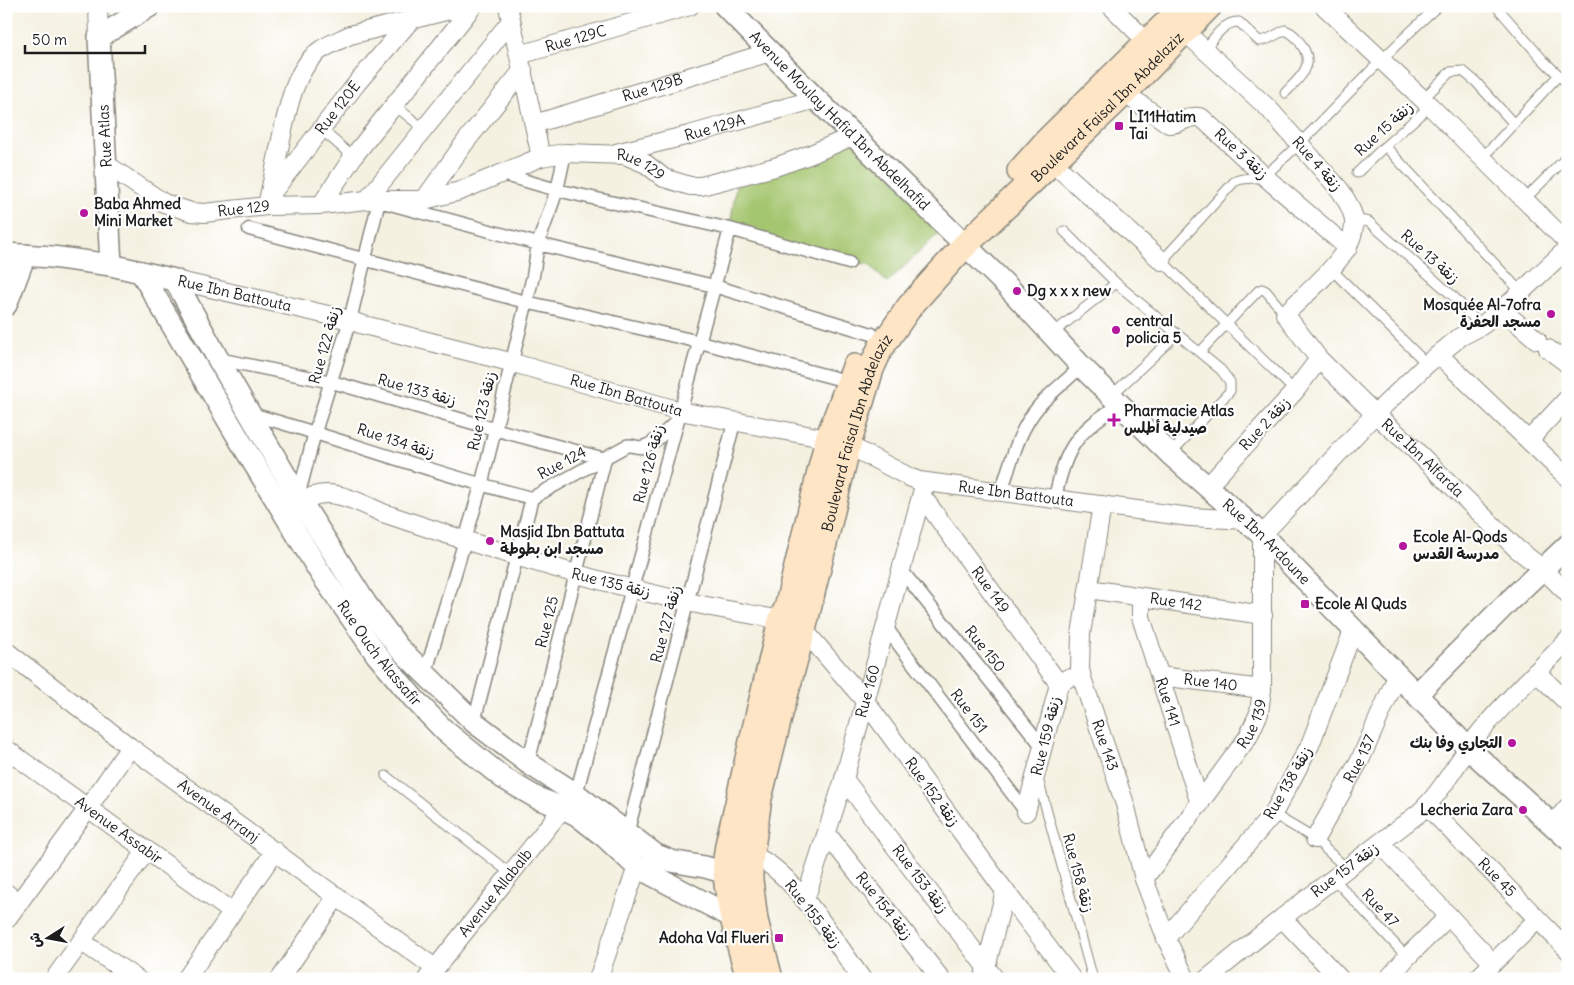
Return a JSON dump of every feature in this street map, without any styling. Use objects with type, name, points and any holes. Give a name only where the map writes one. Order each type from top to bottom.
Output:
[{"type":"main road","name":"Boulevard Faisal Ibn Abdelaziz","points":[[749,979],[734,918],[739,865],[764,778],[790,620],[838,442],[850,382],[860,356],[872,334],[903,294],[960,241],[1052,162],[1124,92],[1184,6]]},
{"type":"main road","name":"Boulevard Faisal Ibn Abdelaziz","points":[[838,442],[880,349],[910,306],[993,200],[1046,142],[1154,49],[1184,31],[1209,6]]},
{"type":"main road","name":"Boulevard Faisal Ibn Abdelaziz","points":[[739,865],[770,979]]},
{"type":"street","name":"Rue Atlas","points":[[98,6],[111,265]]},
{"type":"street","points":[[99,37],[150,6]]},
{"type":"street","points":[[268,202],[287,112],[294,89],[304,70],[318,52],[333,42],[350,35],[466,6]]},
{"type":"street","points":[[321,205],[353,157],[473,6]]},
{"type":"street","name":"Rue 129C","points":[[521,63],[690,6]]},
{"type":"street","name":"Avenue Moulay Hafid Ibn Abdelhafid","points":[[725,6],[960,241]]},
{"type":"street","points":[[1111,6],[1154,49]]},
{"type":"street","points":[[1324,6],[1525,199],[1568,243]]},
{"type":"street","points":[[510,14],[541,157]]},
{"type":"street","points":[[510,14],[373,200],[538,244],[714,286],[872,334]]},
{"type":"street","name":"Rue 120E","points":[[268,202],[357,84],[410,21]]},
{"type":"street","name":"Rue 4 زنقة","points":[[1184,31],[1269,109],[1300,143],[1340,190],[1348,203],[1354,220]]},
{"type":"street","name":"Rue 129B","points":[[534,124],[770,52]]},
{"type":"street","points":[[424,200],[521,63]]},
{"type":"street","name":"Rue 3 زنقة","points":[[1124,92],[1169,124],[1177,124],[1195,116],[1202,118],[1264,176],[1348,248]]},
{"type":"street","name":"Rue 129A","points":[[613,154],[689,135],[816,99]]},
{"type":"street","name":"Rue 129","points":[[107,166],[164,203],[183,211],[204,213],[268,202],[321,205],[373,200],[424,200],[460,192],[541,157],[565,153],[625,155],[637,159],[664,178],[690,186],[701,186],[775,167],[855,135]]},
{"type":"street","name":"Rue 123 زنقة","points":[[425,675],[481,486],[526,302],[538,244],[557,190],[565,153]]},
{"type":"street","points":[[1052,162],[1162,261]]},
{"type":"street","points":[[502,174],[557,190],[730,229],[849,263]]},
{"type":"street","name":"Rue 122 زنقة","points":[[300,500],[316,432],[350,320],[373,200]]},
{"type":"street","points":[[1285,314],[1331,269],[1348,248],[1354,232],[1354,220]]},
{"type":"street","points":[[249,229],[526,302],[700,342],[850,382]]},
{"type":"street","name":"Rue 126 زنقة","points":[[570,801],[632,588],[730,229]]},
{"type":"street","name":"Rue Ibn Ardoune","points":[[960,241],[1008,287],[1081,366],[1170,454],[1262,535],[1468,748],[1560,832]]},
{"type":"street","points":[[1262,535],[1375,414],[1460,337],[1481,326],[1502,310],[1568,248]]},
{"type":"street","points":[[6,305],[16,255]]},
{"type":"street","name":"Rue Ibn Battouta","points":[[16,255],[52,256],[111,265],[350,320],[510,362],[678,416],[734,423],[838,442],[909,477],[924,489],[1002,492],[1190,517],[1246,520]]},
{"type":"street","name":"Rue Ouch Alassafir","points":[[141,272],[295,534],[393,675],[445,731],[485,764],[537,798],[570,801]]},
{"type":"street","name":"Rue Ouch Alassafir","points":[[175,280],[218,360],[300,500],[374,615],[398,647],[474,722],[528,764],[570,801],[627,834],[656,855],[671,861],[739,865]]},
{"type":"street","points":[[1502,310],[1568,364]]},
{"type":"street","name":"Rue Ibn Alfarda","points":[[1285,314],[1319,359],[1375,414],[1414,448],[1517,549],[1543,569],[1568,594]]},
{"type":"street","name":"Rue 2 زنقة","points":[[1208,486],[1296,391],[1319,359]]},
{"type":"street","name":"Rue 133 زنقة","points":[[218,360],[332,382],[605,459]]},
{"type":"street","points":[[1433,360],[1529,440],[1568,478]]},
{"type":"street","points":[[1002,492],[1017,445],[1031,416],[1081,366]]},
{"type":"street","points":[[1529,440],[1568,398]]},
{"type":"street","points":[[1055,498],[1065,460],[1081,434],[1116,400]]},
{"type":"street","name":"Rue 134 زنقة","points":[[251,414],[316,432],[481,486],[532,498]]},
{"type":"street","name":"Rue 124","points":[[474,722],[532,498],[629,445],[638,447],[648,445],[678,416]]},
{"type":"street","name":"Rue 127 زنقة","points":[[627,834],[734,423]]},
{"type":"street","name":"Rue 125","points":[[528,764],[605,459]]},
{"type":"street","name":"Rue 160","points":[[805,900],[844,780],[924,489]]},
{"type":"street","name":"Rue 149","points":[[924,489],[1059,684]]},
{"type":"street","name":"Rue 135 زنقة","points":[[300,500],[324,494],[345,497],[385,513],[465,540],[576,574],[688,602],[790,620]]},
{"type":"street","name":"Rue 143","points":[[1102,504],[1081,634],[1080,669],[1094,717],[1125,804],[1144,878],[1166,938],[1186,979]]},
{"type":"street","name":"Rue 139","points":[[1144,878],[1200,804],[1256,723],[1262,689],[1262,535]]},
{"type":"street","points":[[1417,694],[1568,545]]},
{"type":"street","name":"Rue 150","points":[[902,571],[1042,746]]},
{"type":"street","name":"Rue 142","points":[[1089,589],[1263,615]]},
{"type":"street","name":"Rue 141","points":[[1141,598],[1141,617],[1200,804]]},
{"type":"street","name":"Rue 152 زنقة","points":[[790,620],[865,701],[1072,979]]},
{"type":"street","name":"Rue 138 زنقة","points":[[1166,938],[1273,814],[1310,745],[1354,628]]},
{"type":"street","name":"Rue 151","points":[[886,629],[1026,812]]},
{"type":"street","name":"Rue 157 زنقة","points":[[1215,977],[1282,918],[1426,806],[1443,786],[1468,748],[1497,712],[1568,640]]},
{"type":"street","name":"Avenue Arranj","points":[[6,651],[130,747],[337,896],[431,973]]},
{"type":"street","name":"Rue 159 زنقة","points":[[1026,812],[1059,684],[1080,669]]},
{"type":"street","points":[[1536,672],[1568,703]]},
{"type":"street","name":"Rue 137","points":[[1315,839],[1361,758],[1398,674]]},
{"type":"street","name":"Rue 140","points":[[1160,676],[1262,689]]},
{"type":"street","points":[[6,920],[13,898],[88,808],[130,747]]},
{"type":"street","name":"Avenue Assabir","points":[[6,748],[232,912]]},
{"type":"street","name":"Rue 153 زنقة","points":[[844,780],[988,975]]},
{"type":"street","name":"Rue Ouch Alassafir","points":[[570,801],[577,815],[637,866],[734,918]]},
{"type":"street","name":"Avenue Allabalb","points":[[431,973],[570,801]]},
{"type":"street","name":"Rue 45","points":[[1426,806],[1568,950]]},
{"type":"street","points":[[1560,832],[1568,807]]},
{"type":"street","name":"Rue 154 زنقة","points":[[827,834],[941,979]]},
{"type":"street","points":[[1380,843],[1493,963]]},
{"type":"street","points":[[54,979],[147,850]]},
{"type":"street","points":[[186,979],[275,851]]},
{"type":"street","name":"Rue 155 زنقة","points":[[739,865],[762,860],[783,876],[805,900],[862,979]]},
{"type":"street","points":[[598,979],[637,866]]},
{"type":"street","points":[[988,975],[1005,891]]},
{"type":"street","points":[[280,979],[337,896]]},
{"type":"street","points":[[1388,979],[1407,957],[1449,916]]},
{"type":"street","points":[[1282,918],[1340,979]]},
{"type":"street","points":[[1477,979],[1537,920]]},
{"type":"street","points":[[82,942],[137,979]]},
{"type":"lane","points":[[1296,391],[1162,261],[1234,182],[1243,177],[1256,178],[1264,176],[1300,143],[1381,60],[1438,6]]},
{"type":"lane","points":[[1496,6],[1568,84]]},
{"type":"lane","points":[[1205,50],[1217,36],[1234,22],[1240,22],[1259,41],[1268,39],[1285,30],[1289,31],[1296,36],[1304,48],[1308,61],[1305,73],[1285,93]]},
{"type":"lane","name":"Rue 15 زنقة","points":[[1357,173],[1426,103],[1450,72],[1463,71],[1476,82],[1514,124]]},
{"type":"lane","points":[[1482,158],[1559,75]]},
{"type":"lane","points":[[394,105],[424,129]]},
{"type":"lane","points":[[322,130],[353,157]]},
{"type":"lane","points":[[1385,146],[1521,292]]},
{"type":"lane","points":[[1525,199],[1568,156]]},
{"type":"lane","name":"Rue 13 زنقة","points":[[1354,220],[1369,222],[1454,297],[1481,326]]},
{"type":"lane","points":[[1064,231],[1116,283],[1200,352],[1228,378],[1231,388],[1224,398],[1170,454]]},
{"type":"lane","points":[[1331,269],[1433,360]]},
{"type":"lane","points":[[1052,334],[1116,283]]},
{"type":"lane","points":[[1200,352],[1256,292],[1262,289],[1266,291],[1285,314]]},
{"type":"lane","points":[[1116,400],[1177,334]]},
{"type":"lane","name":"Rue 158 زنقة","points":[[1037,775],[1093,979]]},
{"type":"lane","points":[[386,776],[511,874]]},
{"type":"lane","name":"Rue 47","points":[[1273,814],[1315,839],[1340,874],[1407,957]]},
{"type":"green space","points":[[855,135],[941,231],[887,283],[869,264],[849,263],[730,229],[737,177]]},
{"type":"place","name":"LI11Hatim Tai","points":[[1119,126]]},
{"type":"place","name":"Baba Ahmed Mini Market","points":[[84,213]]},
{"type":"place","name":"Dg x x x new","points":[[1017,291]]},
{"type":"place","name":"Mosquée Al-7ofra مسجد الحفرة","points":[[1551,314]]},
{"type":"place","name":"central policia 5","points":[[1116,330]]},
{"type":"place","name":"Pharmacie Atlas صيدلية أطلس","points":[[1114,420]]},
{"type":"place","name":"Masjid Ibn Battuta مسجد ابن بطوطة","points":[[490,541]]},
{"type":"place","name":"Ecole Al-Qods مدرسة القدس","points":[[1403,546]]},
{"type":"place","name":"Ecole Al Quds","points":[[1305,604]]},
{"type":"place","name":"التجاري وفا بنك","points":[[1512,743]]},
{"type":"place","name":"Lecheria Zara","points":[[1523,810]]},
{"type":"place","name":"Adoha Val Flueri","points":[[779,938]]}]
